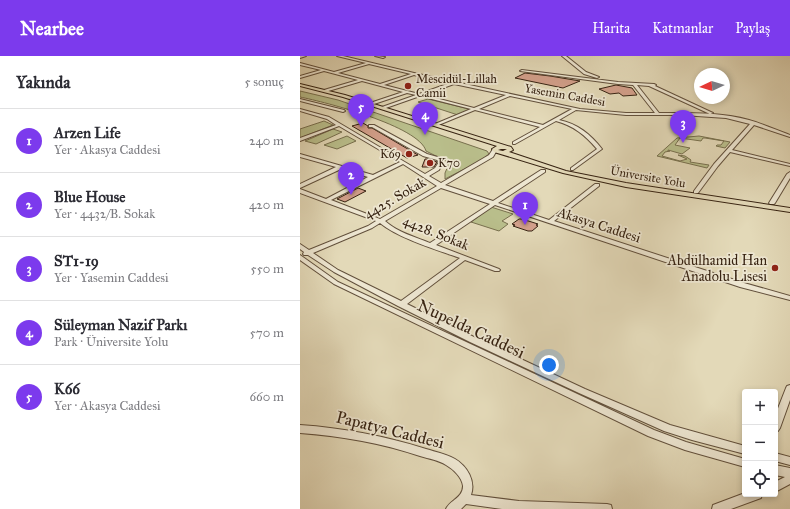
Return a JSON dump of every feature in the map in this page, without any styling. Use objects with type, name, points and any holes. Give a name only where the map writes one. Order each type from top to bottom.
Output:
[{"type":"main road","points":[[300,85],[371,104],[506,150],[573,169],[633,182],[790,205]]},
{"type":"main road","points":[[300,88],[342,99],[495,150],[506,150]]},
{"type":"main road","name":"Üniversite Yolu","points":[[506,150],[565,172],[620,184],[790,210]]},
{"type":"street","points":[[300,57],[304,56]]},
{"type":"street","name":"Yasemin Caddesi","points":[[339,56],[575,109],[610,114],[658,114],[737,118],[790,136]]},
{"type":"street","points":[[377,56],[383,57]]},
{"type":"street","points":[[564,56],[590,75],[609,79],[616,83]]},
{"type":"street","points":[[334,73],[368,63]]},
{"type":"street","points":[[300,64],[544,127]]},
{"type":"street","points":[[300,77],[325,70]]},
{"type":"street","points":[[522,71],[616,83],[652,85],[716,116]]},
{"type":"street","points":[[380,85],[414,74]]},
{"type":"street","points":[[325,91],[361,80]]},
{"type":"street","points":[[383,108],[454,83]]},
{"type":"street","points":[[634,84],[658,114]]},
{"type":"street","points":[[371,104],[406,92]]},
{"type":"street","points":[[436,125],[476,110],[509,95]]},
{"type":"street","points":[[300,100],[343,111]]},
{"type":"street","points":[[442,186],[575,109]]},
{"type":"street","name":"Akasya Caddesi","points":[[302,112],[328,118],[442,186],[742,285],[790,298]]},
{"type":"street","points":[[555,120],[576,125],[592,139],[600,149],[573,169]]},
{"type":"street","points":[[696,192],[716,165],[730,151],[752,124]]},
{"type":"street","points":[[300,140],[339,125]]},
{"type":"street","points":[[370,126],[373,126],[395,137],[425,155],[439,159],[441,162],[438,167],[425,176]]},
{"type":"street","name":"4425. Sokak","points":[[300,256],[370,227],[491,156],[495,150]]},
{"type":"street","points":[[730,151],[790,165]]},
{"type":"street","points":[[300,154],[372,177]]},
{"type":"street","points":[[325,200],[403,162]]},
{"type":"street","points":[[300,186],[341,167]]},
{"type":"street","points":[[431,245],[543,171]]},
{"type":"street","points":[[772,203],[790,174]]},
{"type":"street","points":[[550,222],[596,185]]},
{"type":"street","name":"4428. Sokak","points":[[300,191],[381,221],[388,227],[497,270]]},
{"type":"street","name":"Nupelda Caddesi","points":[[300,246],[336,271],[582,391],[660,425],[692,436],[742,449]]},
{"type":"street","name":"Nupelda Caddesi","points":[[300,256],[315,269],[336,283],[651,433],[685,446],[742,462]]},
{"type":"street","points":[[401,304],[464,258]]},
{"type":"street","points":[[776,425],[790,388]]},
{"type":"street","name":"Papatya Caddesi","points":[[300,429],[335,431],[415,449],[450,461],[460,469],[468,484],[464,499]]},
{"type":"street","points":[[778,458],[790,461]]},
{"type":"street","points":[[778,471],[790,473]]},
{"type":"street","points":[[778,485],[790,479]]},
{"type":"street","points":[[718,509],[749,497]]},
{"type":"street","points":[[451,509],[464,499],[519,506],[607,509]]},
{"type":"green space","points":[[300,91],[338,100],[487,151],[489,154],[480,161],[445,179],[445,173],[448,166],[446,161],[426,151],[420,142],[407,133],[370,116],[300,97]]},
{"type":"green space","points":[[428,99],[469,110],[458,115],[418,102]]},
{"type":"green space","points":[[324,121],[333,125],[300,138],[300,129]]},
{"type":"green space","points":[[333,129],[342,132],[316,144],[305,141]]},
{"type":"green space","points":[[347,136],[356,141],[337,149],[324,145]]},
{"type":"green space","points":[[699,136],[730,142],[725,148],[716,146],[721,145],[724,141],[705,138],[701,141],[680,138],[675,145],[690,148],[682,154],[668,150],[670,151],[665,152],[662,156],[680,161],[687,159],[678,155],[685,156],[691,160],[690,162],[709,165],[707,168],[657,156],[677,138]]},
{"type":"green space","points":[[491,207],[513,214],[502,221],[508,224],[499,231],[471,222]]},
{"type":"building","points":[[525,73],[580,81],[563,88],[515,78]]},
{"type":"building","points":[[616,85],[632,88],[637,95],[623,96],[619,93],[610,94],[599,89]]},
{"type":"building","points":[[363,123],[368,126],[368,128],[372,128],[418,155],[407,158],[352,126]]},
{"type":"building","name":"K70","points":[[425,159],[437,162],[434,167],[422,167]]},
{"type":"building","points":[[358,188],[366,191],[345,202],[337,199]]},
{"type":"building","points":[[519,219],[538,224],[536,225],[538,226],[532,231],[528,231],[513,226],[515,225],[512,224]]},
{"type":"place","name":"Mescidül-Lillah Camii","points":[[408,86]]},
{"type":"place","name":"K66","points":[[361,127]]},
{"type":"place","name":"Süleyman Nazif Parkı","points":[[425,135]]},
{"type":"place","name":"ST1-19","points":[[683,143]]},
{"type":"place","name":"K69","points":[[409,154]]},
{"type":"place","name":"K70","points":[[430,163]]},
{"type":"place","name":"Blue House","points":[[351,195]]},
{"type":"place","name":"Arzen Life","points":[[525,225]]},
{"type":"place","name":"Abdülhamid Han Anadolu Lisesi","points":[[775,268]]}]
